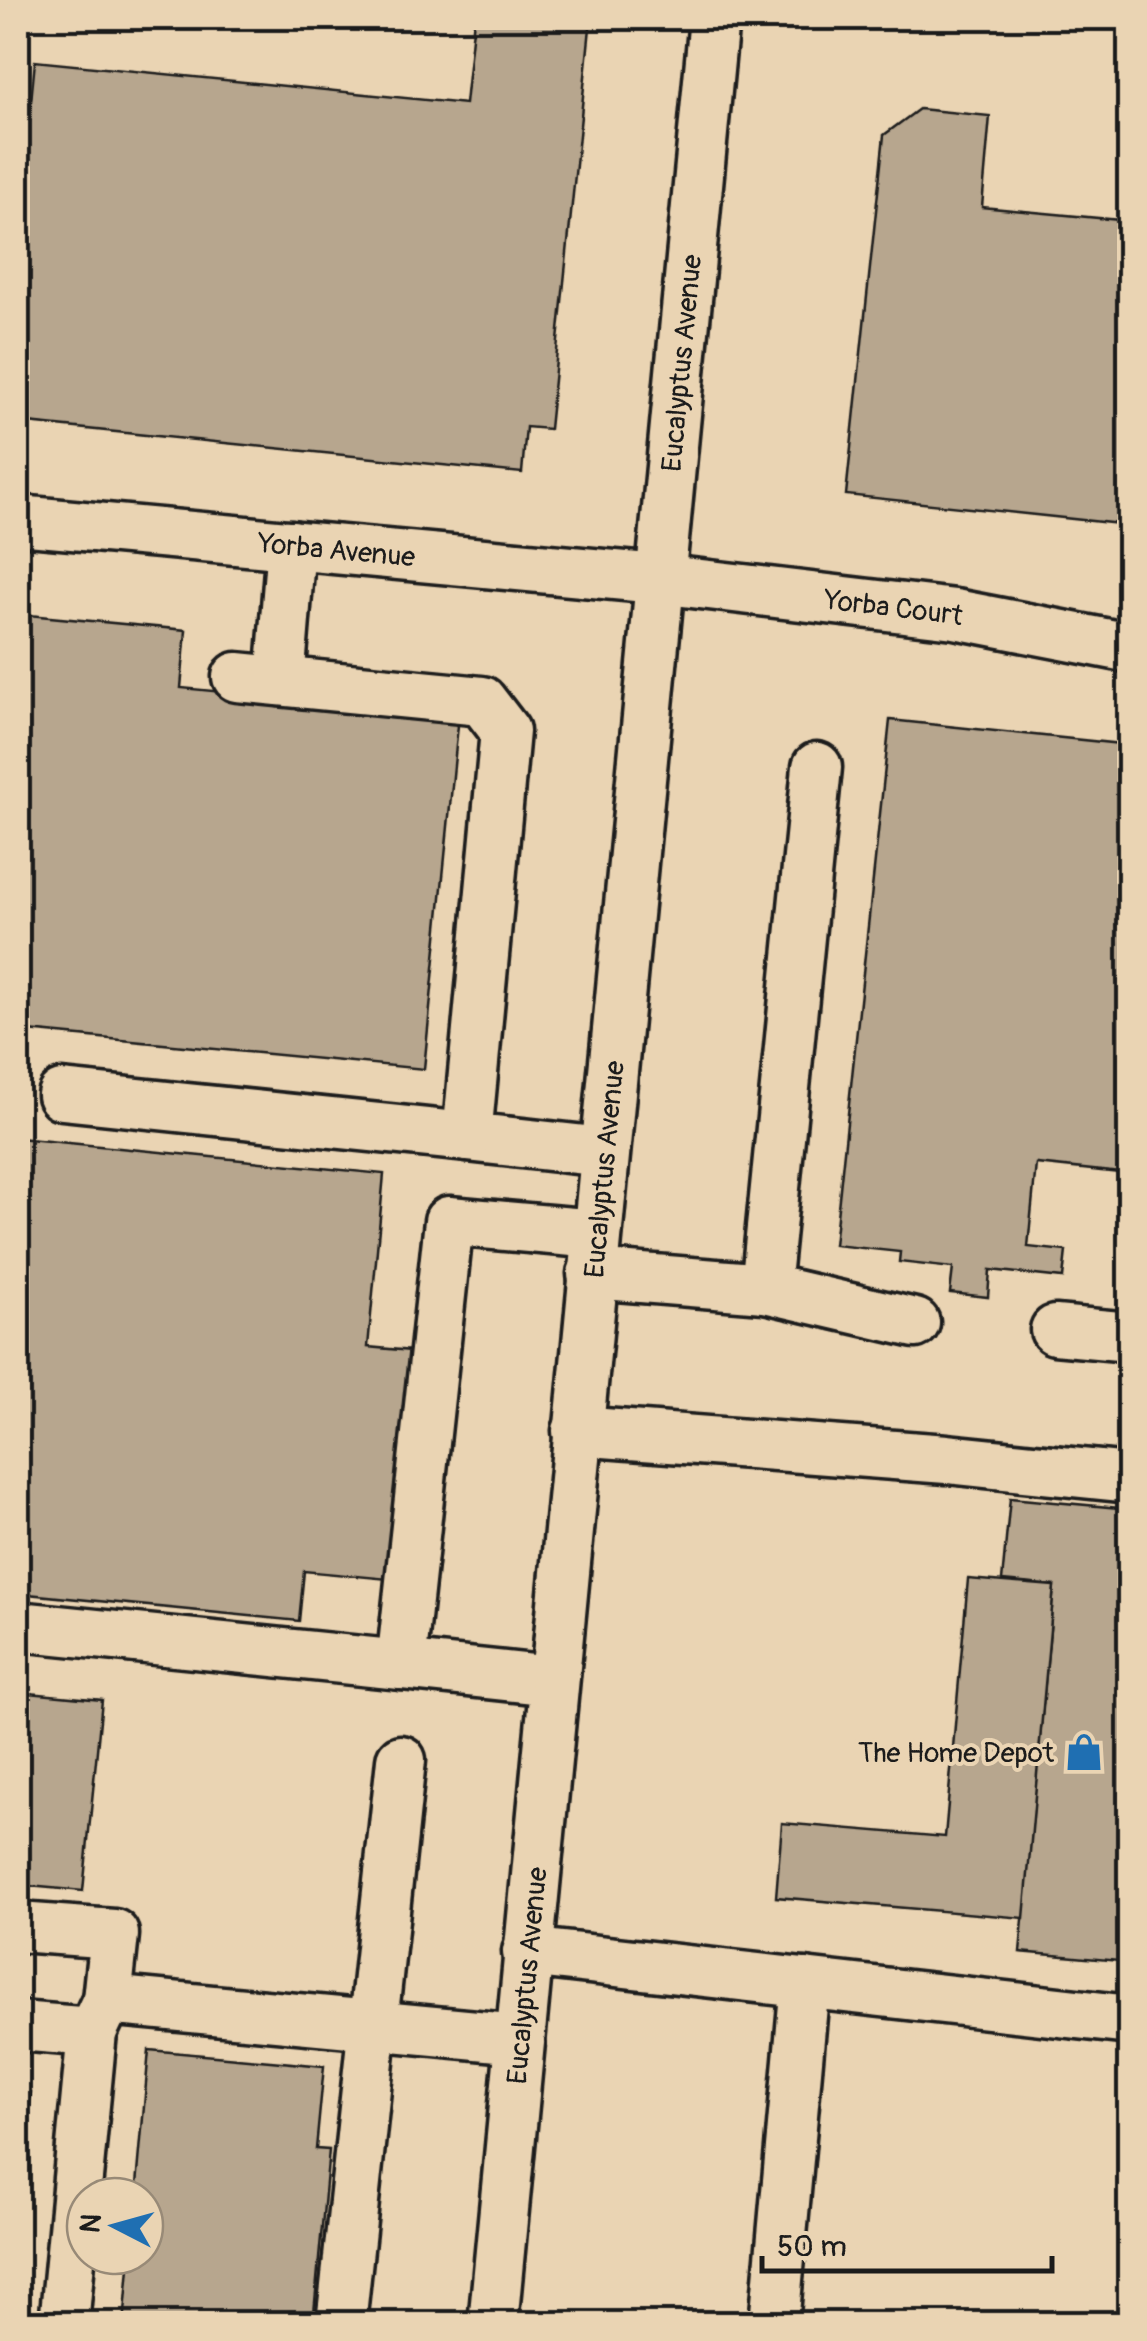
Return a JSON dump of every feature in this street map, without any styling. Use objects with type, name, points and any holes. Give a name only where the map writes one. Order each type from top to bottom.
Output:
[{"type":"street","name":"Eucalyptus Avenue","points":[[492,2324],[714,18]]},
{"type":"street","name":"Yorba Avenue","points":[[18,520],[658,579]]},
{"type":"street","points":[[290,545],[258,679],[482,700],[505,731],[468,1137]]},
{"type":"street","name":"Yorba Court","points":[[658,579],[955,614],[1130,648]]},
{"type":"street","points":[[765,1288],[816,767]]},
{"type":"street","points":[[62,1094],[604,1152]]},
{"type":"street","points":[[402,1666],[449,1221],[915,1323]]},
{"type":"street","points":[[1056,1330],[1130,1337]]},
{"type":"street","points":[[577,1432],[946,1459],[1130,1478]]},
{"type":"street","points":[[18,1626],[553,1682]]},
{"type":"street","points":[[341,2324],[401,1760]]},
{"type":"street","points":[[18,1927],[114,1934],[100,2016],[64,2324]]},
{"type":"street","points":[[528,1952],[1130,2020]]},
{"type":"street","points":[[774,2324],[805,1983]]},
{"type":"street","points":[[18,2026],[100,2016],[371,2025],[520,2039]]},
{"type":"building","points":[[474,18],[591,18],[549,429],[526,427],[522,473],[18,422],[18,234],[35,61],[465,104]]},
{"type":"building","points":[[919,109],[990,116],[982,207],[1130,221],[1130,525],[846,495],[884,135]]},
{"type":"building","points":[[18,614],[186,630],[181,688],[459,715],[424,1069],[18,1030]]},
{"type":"building","points":[[890,720],[1130,745],[1130,1174],[1036,1164],[1028,1247],[1066,1251],[1063,1278],[990,1270],[988,1297],[950,1293],[953,1268],[899,1262],[900,1252],[834,1245]]},
{"type":"building","points":[[18,1138],[384,1174],[368,1347],[411,1351],[388,1579],[304,1571],[299,1621],[18,1593]]},
{"type":"building","name":"The Home Depot","points":[[1010,1498],[1130,1509],[1130,1962],[1020,1952],[1054,1586],[1002,1581]]},
{"type":"building","points":[[968,1579],[1054,1586],[1024,1918],[776,1897],[782,1823],[945,1837]]},
{"type":"building","points":[[18,1692],[102,1700],[83,1891],[18,1885]]},
{"type":"building","points":[[149,2050],[324,2066],[316,2149],[329,2150],[313,2324],[124,2324],[128,2276],[165,2276],[165,2176],[138,2176]]},
{"type":"building","points":[[18,2091],[31,2092],[18,2230]]},
{"type":"place","name":"The Home Depot","points":[[1084,1752]]}]
